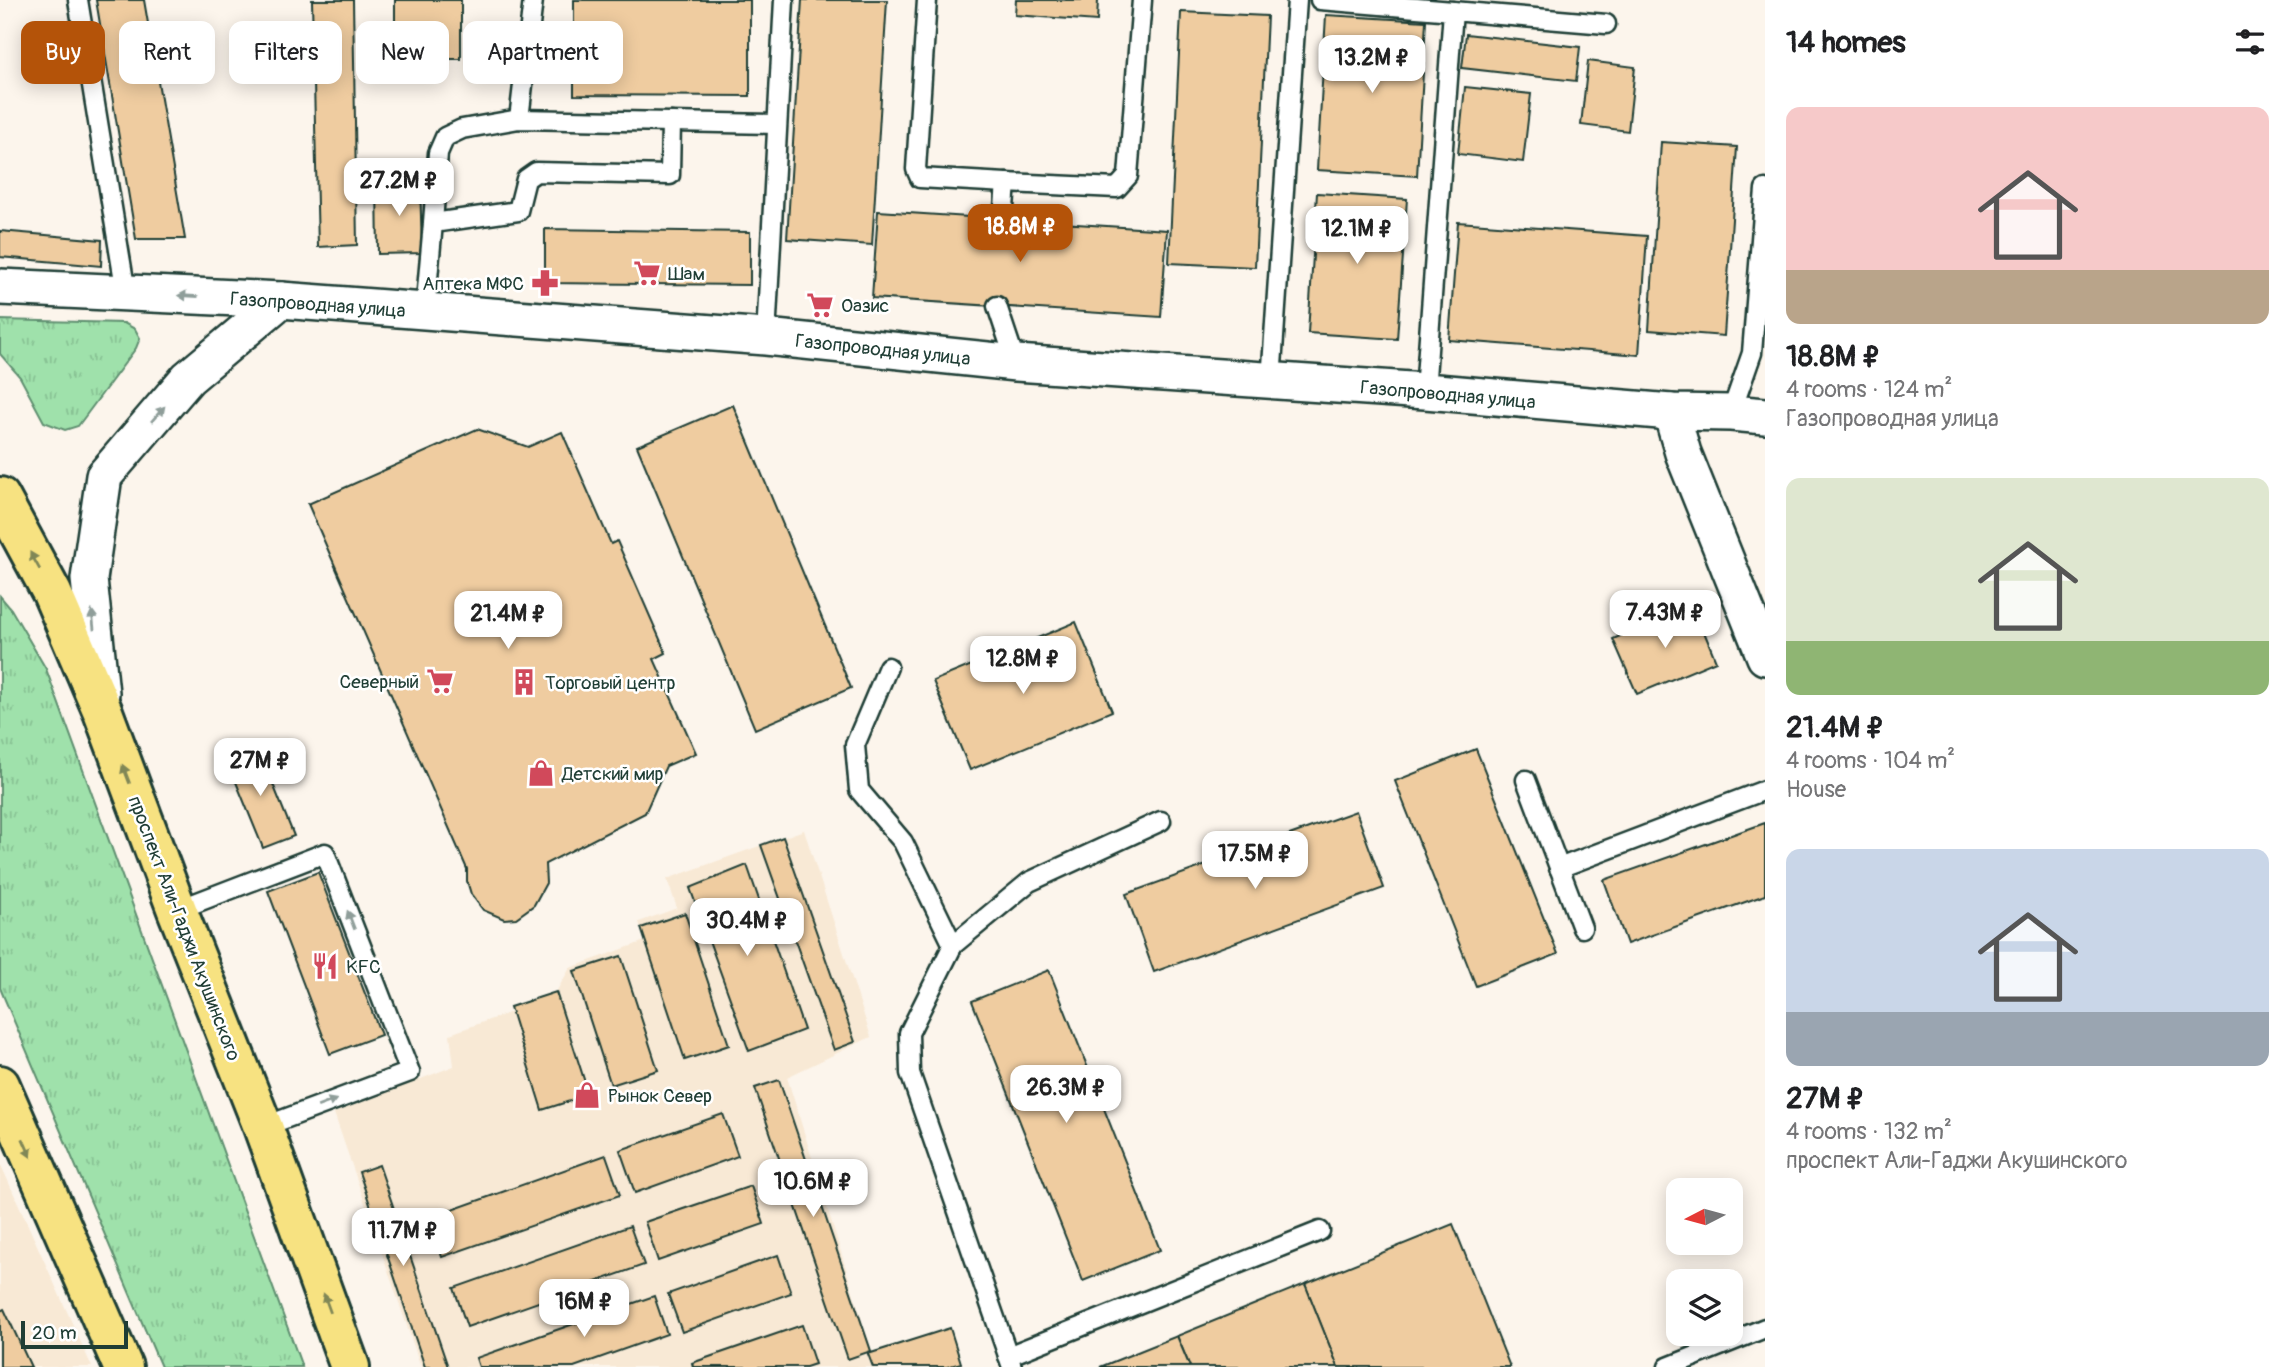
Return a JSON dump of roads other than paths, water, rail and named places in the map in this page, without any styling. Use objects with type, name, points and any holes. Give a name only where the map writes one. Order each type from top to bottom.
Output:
[{"type":"highway","name":"проспект Али-Гаджи Акушинского","points":[[0,497],[52,593],[103,712],[177,910],[263,1127],[350,1367]]},
{"type":"highway","points":[[0,1086],[123,1367]]},
{"type":"street","name":"Газопроводная улица","points":[[0,287],[281,300],[766,337],[1016,363],[1425,391],[1671,412],[1748,414]]},
{"type":"street","points":[[103,712],[89,579],[104,476],[188,378],[281,300]]},
{"type":"street","points":[[1671,412],[1683,453],[1765,657]]},
{"type":"lane","points":[[78,0],[126,293]]},
{"type":"lane","points":[[519,119],[533,0]]},
{"type":"lane","points":[[766,337],[784,0]]},
{"type":"lane","points":[[927,0],[916,170],[920,178],[1116,188],[1128,176],[1142,0]]},
{"type":"lane","points":[[1271,381],[1297,0]]},
{"type":"lane","points":[[1320,0],[1606,24]]},
{"type":"lane","points":[[1425,391],[1453,11]]},
{"type":"lane","points":[[425,312],[438,153],[445,137],[462,128],[519,119],[776,124]]},
{"type":"lane","points":[[433,223],[518,211],[526,179],[536,172],[670,175],[671,122]]},
{"type":"lane","points":[[1003,219],[1006,183]]},
{"type":"lane","points":[[1748,414],[1765,190]]},
{"type":"lane","points":[[997,306],[1016,363]]},
{"type":"lane","points":[[888,667],[855,745],[859,790],[903,842],[953,946]]},
{"type":"lane","points":[[1526,780],[1582,928]]},
{"type":"lane","points":[[1559,868],[1765,790]]},
{"type":"lane","points":[[1161,821],[1029,882],[953,946],[909,1033],[911,1073],[1010,1361],[1320,1231]]},
{"type":"lane","points":[[177,910],[325,853],[410,1072],[263,1127]]},
{"type":"lane","points":[[1668,1367],[1765,1328]]},
{"type":"place","name":"Шам","points":[[647,273]]},
{"type":"place","name":"Аптека МФС","points":[[545,283]]},
{"type":"place","name":"Оазис","points":[[820,305]]},
{"type":"place","name":"Северный","points":[[440,681]]},
{"type":"place","name":"Торговый центр","points":[[524,682]]},
{"type":"place","name":"Детский мир","points":[[541,773]]},
{"type":"place","name":"KFC","points":[[325,966]]},
{"type":"place","name":"Рынок Север","points":[[587,1095]]}]
